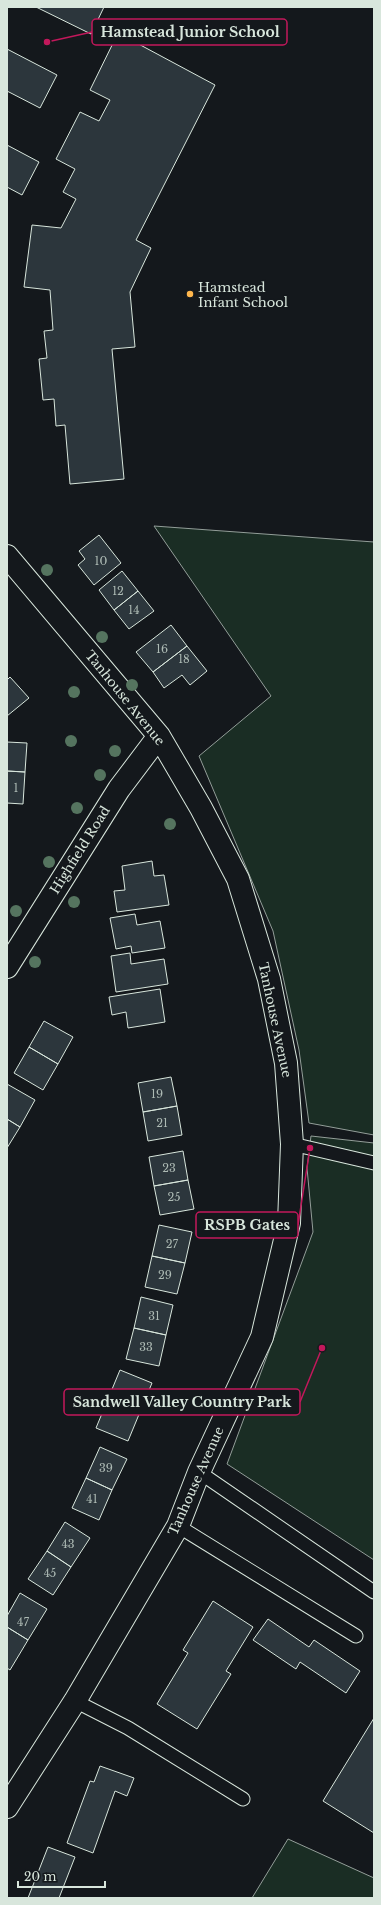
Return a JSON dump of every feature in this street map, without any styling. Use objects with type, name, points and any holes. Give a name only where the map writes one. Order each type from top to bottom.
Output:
[{"type":"street","name":"Tanhouse Avenue","points":[[7,556],[159,736],[201,808],[238,879],[269,979],[274,1002],[286,1063],[292,1144],[289,1223],[262,1337],[199,1472],[178,1526],[75,1701],[7,1807]]},
{"type":"street","name":"Highfield Road","points":[[7,967],[119,788],[159,736]]},
{"type":"lane","points":[[292,1144],[374,1163]]},
{"type":"lane","points":[[199,1472],[374,1592]]},
{"type":"lane","points":[[178,1526],[356,1636]]},
{"type":"lane","points":[[75,1701],[128,1728],[243,1799]]},
{"type":"green space","points":[[154,526],[374,542],[374,1135],[309,1123],[299,1050],[273,931],[199,756],[271,696]]},
{"type":"green space","points":[[311,1136],[374,1143],[374,1560],[227,1464],[313,1232],[307,1168]]},
{"type":"green space","points":[[288,1839],[374,1878],[374,1898],[252,1898]]},
{"type":"building","points":[[36,7],[104,7],[91,34]]},
{"type":"building","points":[[118,33],[215,85],[136,240],[151,248],[130,292],[135,347],[112,349],[124,479],[70,484],[65,425],[56,426],[54,399],[43,400],[39,359],[47,358],[44,331],[53,330],[50,290],[24,287],[32,225],[61,228],[76,199],[63,192],[75,169],[56,159],[80,112],[99,121],[110,100],[90,90]]},
{"type":"building","points":[[7,49],[57,75],[40,108],[7,91]]},
{"type":"building","points":[[7,145],[39,162],[22,195],[7,187]]},
{"type":"building","points":[[99,535],[121,563],[94,585],[78,565],[85,559],[79,551]]},
{"type":"building","points":[[122,571],[138,591],[114,610],[99,590]]},
{"type":"building","points":[[138,591],[154,611],[129,629],[114,610]]},
{"type":"building","points":[[171,625],[187,646],[153,672],[136,652]]},
{"type":"building","points":[[187,646],[207,671],[190,685],[182,675],[164,688],[153,672]]},
{"type":"building","points":[[10,677],[29,698],[7,716],[7,680]]},
{"type":"building","points":[[7,742],[27,743],[25,772],[7,771]]},
{"type":"building","points":[[7,771],[25,772],[23,804],[7,803]]},
{"type":"building","points":[[152,861],[154,876],[164,875],[169,905],[117,912],[114,891],[125,890],[122,866]]},
{"type":"building","points":[[135,914],[137,925],[160,921],[165,948],[132,953],[131,946],[116,949],[110,918]]},
{"type":"building","points":[[130,953],[131,964],[164,959],[168,984],[116,992],[111,956]]},
{"type":"building","points":[[160,989],[165,1022],[128,1028],[126,1012],[112,1015],[109,997]]},
{"type":"building","points":[[44,1021],[73,1037],[58,1064],[29,1047]]},
{"type":"building","points":[[29,1047],[58,1064],[43,1090],[14,1073]]},
{"type":"building","points":[[171,1077],[177,1106],[143,1112],[138,1083]]},
{"type":"building","points":[[7,1084],[35,1100],[20,1127],[7,1119]]},
{"type":"building","points":[[177,1106],[182,1135],[148,1141],[143,1112]]},
{"type":"building","points":[[7,1119],[20,1127],[7,1148]]},
{"type":"building","points":[[183,1151],[188,1180],[154,1186],[149,1157]]},
{"type":"building","points":[[188,1180],[194,1209],[160,1215],[154,1186]]},
{"type":"building","points":[[159,1225],[192,1232],[185,1263],[152,1256]]},
{"type":"building","points":[[152,1256],[185,1263],[177,1294],[145,1287]]},
{"type":"building","points":[[141,1297],[173,1305],[166,1335],[134,1328]]},
{"type":"building","points":[[134,1328],[166,1335],[159,1366],[126,1359]]},
{"type":"building","points":[[120,1370],[152,1383],[140,1412],[108,1399]]},
{"type":"building","points":[[108,1399],[140,1412],[128,1441],[96,1428]]},
{"type":"building","points":[[100,1447],[127,1459],[112,1490],[86,1478]]},
{"type":"building","points":[[86,1478],[112,1490],[99,1520],[72,1508]]},
{"type":"building","points":[[65,1522],[90,1538],[71,1567],[47,1551]]},
{"type":"building","points":[[47,1551],[71,1567],[53,1595],[28,1579]]},
{"type":"building","points":[[20,1593],[47,1609],[28,1640],[7,1627],[7,1616]]},
{"type":"building","points":[[213,1601],[253,1627],[226,1671],[231,1674],[197,1729],[157,1704],[188,1653],[183,1650]]},
{"type":"building","points":[[268,1619],[309,1647],[314,1640],[360,1671],[346,1693],[300,1662],[296,1669],[253,1640]]},
{"type":"building","points":[[7,1627],[28,1640],[10,1670],[7,1668]]},
{"type":"building","points":[[374,1718],[374,1833],[323,1801]]},
{"type":"building","points":[[100,1766],[134,1778],[127,1796],[115,1791],[93,1853],[67,1843],[90,1781],[94,1782]]},
{"type":"building","points":[[48,1847],[75,1857],[59,1898],[28,1898]]},
{"type":"place","name":"Hamstead Junior School","points":[[47,42]]},
{"type":"place","name":"Hamstead Infant School","points":[[190,294]]},
{"type":"place","name":"RSPB Gates","points":[[310,1148]]},
{"type":"place","name":"Sandwell Valley Country Park","points":[[322,1348]]}]
